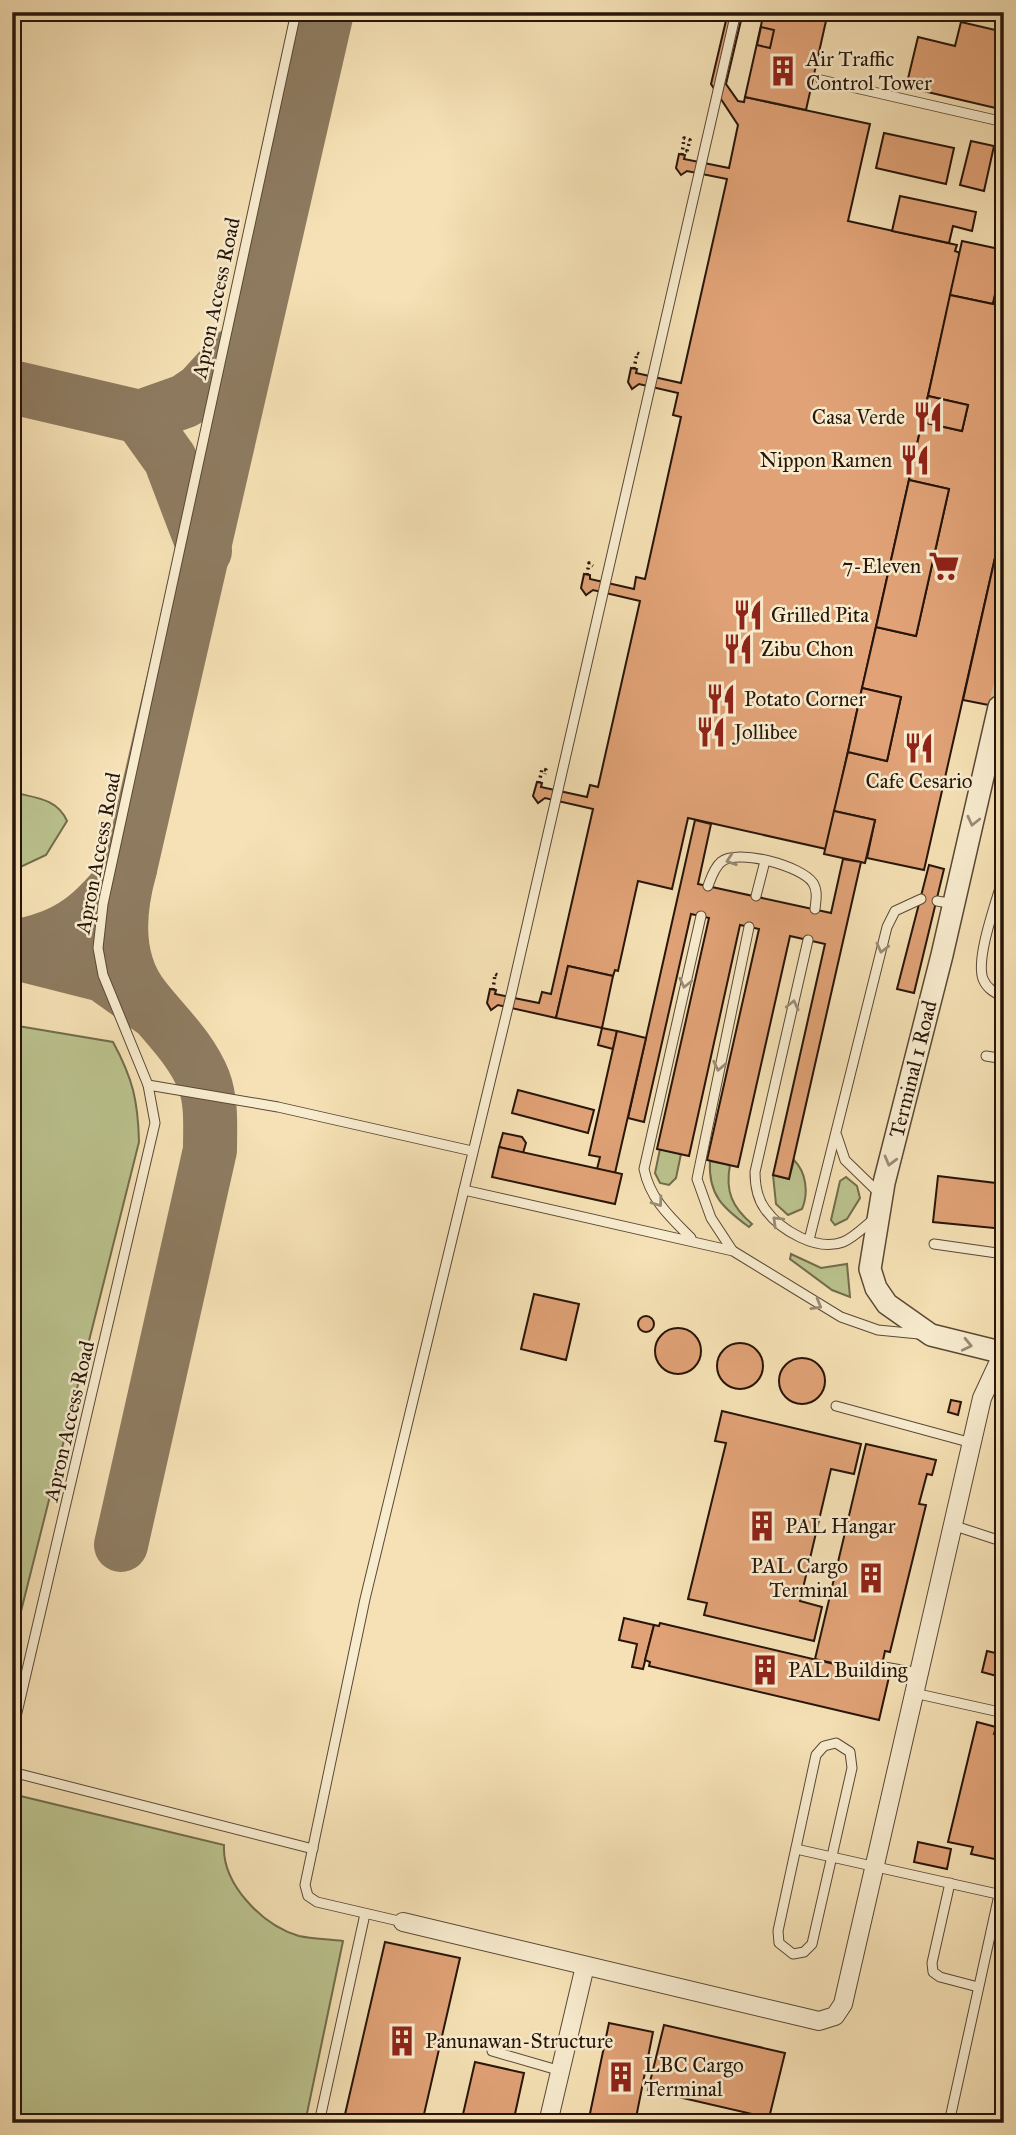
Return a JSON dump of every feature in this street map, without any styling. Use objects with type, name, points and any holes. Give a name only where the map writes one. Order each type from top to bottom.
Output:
[{"type":"street","name":"Terminal 1 Road","points":[[999,707],[945,902],[880,1206],[870,1269],[876,1288],[887,1304],[931,1335],[1004,1353]]},
{"type":"street","points":[[403,1922],[819,2021],[835,2016],[843,2004],[982,1398],[1004,1353]]},
{"type":"street","points":[[548,2123],[586,1966]]},
{"type":"lane","name":"Apron Access Road","points":[[12,1734],[142,1188],[155,1123],[149,1085],[103,975],[98,948],[103,904],[296,12]]},
{"type":"lane","points":[[403,1922],[317,1902],[308,1896],[305,1885],[365,1599],[512,991],[736,12]]},
{"type":"lane","points":[[821,80],[1004,122]]},
{"type":"lane","points":[[708,886],[721,862],[730,858],[741,856],[765,861],[796,869],[808,877],[817,895],[816,909]]},
{"type":"lane","points":[[756,896],[765,861]]},
{"type":"lane","points":[[1004,874],[981,965],[984,980],[991,991],[1004,997]]},
{"type":"lane","points":[[809,1240],[887,927],[895,911],[921,899]]},
{"type":"lane","points":[[692,1240],[660,1206],[647,1186],[644,1169],[701,916]]},
{"type":"lane","points":[[733,1251],[711,1219],[697,1179],[749,927]]},
{"type":"lane","points":[[808,940],[755,1172],[756,1190],[765,1209],[783,1228],[809,1240],[831,1245],[845,1241],[880,1206],[845,1160],[837,1135]]},
{"type":"lane","points":[[986,1056],[1004,1059]]},
{"type":"lane","points":[[149,1085],[278,1107],[472,1152]]},
{"type":"lane","points":[[464,1190],[733,1251],[841,1317],[878,1331],[931,1335]]},
{"type":"lane","points":[[934,1244],[1004,1254]]},
{"type":"lane","points":[[836,1406],[972,1443]]},
{"type":"lane","points":[[952,1525],[1004,1542]]},
{"type":"lane","points":[[884,1667],[919,1673]]},
{"type":"lane","points":[[914,1693],[1004,1713]]},
{"type":"lane","points":[[836,1743],[850,1752],[853,1763],[812,1944],[804,1952],[793,1954],[782,1948],[777,1938],[796,1849],[816,1755],[824,1746],[836,1743]]},
{"type":"lane","points":[[12,1772],[313,1849]]},
{"type":"lane","points":[[796,1849],[1001,1895],[948,2123]]},
{"type":"lane","points":[[950,1883],[932,1963],[933,1972],[940,1978],[978,1987]]},
{"type":"lane","points":[[319,2123],[365,1914]]},
{"type":"lane","points":[[492,2051],[561,2070]]},
{"type":"path","points":[[682,155],[684,138],[690,140],[687,151]]},
{"type":"green space","points":[[12,792],[51,803],[63,813],[67,821],[46,855],[12,871]]},
{"type":"green space","points":[[12,1025],[113,1042],[133,1090],[139,1142],[12,1647]]},
{"type":"green space","points":[[660,1149],[681,1154],[676,1178],[669,1185],[660,1183],[655,1173]]},
{"type":"green space","points":[[794,1160],[804,1177],[805,1196],[802,1209],[788,1215],[776,1204],[773,1175],[789,1179]]},
{"type":"green space","points":[[710,1161],[730,1165],[729,1191],[739,1211],[752,1224],[749,1227],[719,1200],[712,1183]]},
{"type":"green space","points":[[846,1177],[857,1186],[860,1198],[847,1219],[835,1225],[831,1220],[840,1181]]},
{"type":"green space","points":[[791,1254],[821,1268],[847,1264],[850,1297],[832,1290],[790,1259]]},
{"type":"green space","points":[[12,1794],[224,1845],[225,1860],[237,1888],[258,1913],[285,1931],[299,1936],[343,1941],[305,2123],[12,2123]]},
{"type":"building","points":[[728,12],[743,12],[726,84],[738,101],[744,102],[745,97],[870,124],[848,221],[957,245],[955,251],[960,253],[826,849],[688,818],[672,889],[638,881],[618,971],[615,970],[613,976],[568,966],[556,1018],[498,1005],[491,1010],[487,1003],[490,989],[496,990],[495,994],[539,1003],[542,992],[551,994],[593,809],[545,798],[538,803],[533,796],[537,782],[542,783],[541,787],[587,797],[590,785],[598,787],[640,601],[593,590],[586,595],[581,588],[584,574],[590,575],[590,579],[634,589],[636,577],[645,579],[681,417],[673,415],[678,393],[639,384],[632,389],[628,382],[631,368],[637,369],[636,373],[681,383],[727,179],[687,171],[681,175],[676,168],[679,154],[685,155],[684,159],[729,168],[738,125],[711,84]]},
{"type":"building","name":"Air Traffic Control Tower","points":[[764,12],[828,12],[806,110],[745,97]]},
{"type":"building","points":[[961,22],[1004,32],[1004,110],[906,87],[918,37],[955,46]]},
{"type":"building","points":[[761,27],[774,30],[770,48],[757,45]]},
{"type":"building","points":[[884,133],[954,148],[946,184],[876,168]]},
{"type":"building","points":[[971,141],[994,146],[984,191],[960,185]]},
{"type":"building","points":[[900,196],[976,212],[972,231],[953,226],[949,243],[892,231]]},
{"type":"building","points":[[962,241],[1004,250],[993,304],[950,295]]},
{"type":"building","points":[[1003,263],[1004,518],[924,870],[867,858],[875,820],[834,811],[848,752],[887,761],[901,697],[862,688],[876,627],[916,636],[949,489],[909,480],[922,422],[962,431],[968,405],[928,396],[950,295],[993,304]]},
{"type":"building","points":[[928,396],[968,405],[962,431],[922,422]]},
{"type":"building","points":[[909,480],[949,489],[916,636],[876,627]]},
{"type":"building","points":[[1004,518],[1004,708],[963,700]]},
{"type":"building","points":[[862,688],[901,697],[887,761],[848,752]]},
{"type":"building","points":[[834,811],[875,820],[865,863],[824,854]]},
{"type":"building","points":[[695,820],[711,824],[698,884],[831,913],[843,859],[861,862],[789,1179],[773,1175],[825,944],[790,936],[738,1167],[707,1160],[759,929],[740,925],[689,1156],[657,1149],[709,918],[691,914],[644,1122],[628,1118]]},
{"type":"building","points":[[929,865],[944,869],[914,993],[897,989]]},
{"type":"building","points":[[568,966],[613,976],[602,1028],[556,1018]]},
{"type":"building","points":[[602,1028],[617,1031],[613,1049],[598,1045]]},
{"type":"building","points":[[617,1031],[646,1038],[615,1173],[597,1169],[600,1157],[589,1155]]},
{"type":"building","points":[[518,1090],[594,1110],[588,1133],[512,1113]]},
{"type":"building","points":[[503,1133],[522,1137],[526,1143],[523,1153],[499,1147]]},
{"type":"building","points":[[499,1147],[622,1174],[615,1204],[492,1177]]},
{"type":"building","points":[[938,1176],[1004,1184],[1004,1229],[933,1222]]},
{"type":"building","points":[[534,1294],[579,1304],[566,1360],[521,1349]]},
{"type":"building","points":[[643,1316],[649,1316],[654,1324],[652,1330],[643,1332],[638,1327],[638,1321]]},
{"type":"building","points":[[678,1328],[694,1335],[701,1351],[694,1367],[678,1374],[662,1367],[655,1351],[662,1335]]},
{"type":"building","points":[[740,1343],[756,1350],[763,1366],[756,1382],[740,1389],[724,1382],[717,1366],[724,1350]]},
{"type":"building","points":[[802,1358],[818,1365],[825,1381],[818,1397],[802,1404],[786,1397],[779,1381],[786,1365]]},
{"type":"building","points":[[951,1400],[961,1402],[958,1415],[948,1412]]},
{"type":"building","name":"PAL Hangar","points":[[722,1411],[861,1444],[854,1474],[831,1469],[800,1601],[822,1607],[814,1641],[704,1615],[707,1603],[688,1599],[726,1443],[715,1441]]},
{"type":"building","name":"PAL Cargo Terminal","points":[[866,1444],[936,1460],[932,1475],[927,1474],[919,1504],[926,1505],[890,1652],[885,1651],[880,1674],[815,1659]]},
{"type":"building","points":[[624,1618],[654,1625],[643,1669],[632,1667],[637,1644],[619,1640]]},
{"type":"building","name":"PAL Building","points":[[660,1623],[889,1677],[879,1720],[649,1666],[650,1662],[645,1660],[654,1625],[659,1626]]},
{"type":"building","points":[[987,1651],[1004,1655],[1004,1678],[982,1672]]},
{"type":"building","points":[[977,1722],[996,1727],[994,1734],[1004,1736],[1004,1861],[971,1854],[973,1847],[948,1842]]},
{"type":"building","points":[[918,1842],[951,1849],[947,1869],[914,1862]]},
{"type":"building","name":"Panunawan-Structure","points":[[385,1942],[460,1958],[422,2123],[343,2123]]},
{"type":"building","name":"LBC Cargo Terminal","points":[[609,2023],[653,2032],[635,2123],[588,2123]]},
{"type":"building","points":[[664,2025],[785,2053],[769,2118],[648,2090]]},
{"type":"building","points":[[475,2062],[524,2073],[513,2123],[461,2123]]},
{"type":"taxiway","points":[[12,947],[50,937],[80,922],[105,899],[130,869],[327,12]]},
{"type":"taxiway","points":[[12,387],[140,417],[185,401],[201,390],[232,356],[249,346]]},
{"type":"taxiway","points":[[140,417],[170,459],[205,551]]},
{"type":"taxiway","points":[[121,1545],[210,1150],[207,1089],[199,1069],[134,984],[127,968],[121,919],[130,869]]},
{"type":"taxiway","points":[[12,952],[103,975],[152,1010]]},
{"type":"tunnel","points":[[999,707],[1004,685]]},
{"type":"place","name":"Air Traffic Control Tower","points":[[783,71]]},
{"type":"place","name":"Casa Verde","points":[[928,417]]},
{"type":"place","name":"Nippon Ramen","points":[[915,460]]},
{"type":"place","name":"7-Eleven","points":[[944,566]]},
{"type":"place","name":"Grilled Pita","points":[[748,615]]},
{"type":"place","name":"Zibu Chon","points":[[738,649]]},
{"type":"place","name":"Potato Corner","points":[[721,699]]},
{"type":"place","name":"Jollibee","points":[[711,732]]},
{"type":"place","name":"Cafe Cesario","points":[[919,748]]},
{"type":"place","name":"PAL Hangar","points":[[762,1526]]},
{"type":"place","name":"PAL Cargo Terminal","points":[[871,1578]]},
{"type":"place","name":"PAL Building","points":[[765,1670]]},
{"type":"place","name":"Panunawan-Structure","points":[[402,2041]]},
{"type":"place","name":"LBC Cargo Terminal","points":[[621,2077]]}]
